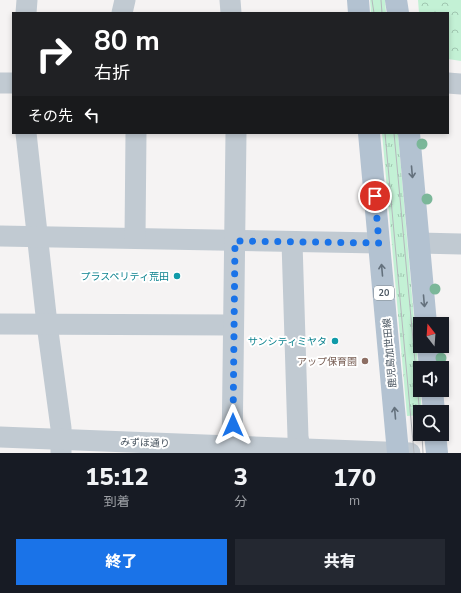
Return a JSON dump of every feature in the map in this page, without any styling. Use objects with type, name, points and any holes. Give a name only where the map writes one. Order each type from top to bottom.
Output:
[{"type":"main road","points":[[358,0],[359,12]]},
{"type":"main road","points":[[396,0],[398,12]]},
{"type":"main road","name":"鹿児島加世田線","points":[[369,134],[379,243],[402,453]]},
{"type":"main road","points":[[409,134],[425,317]]},
{"type":"main road","points":[[436,441],[437,453]]},
{"type":"street","points":[[26,12],[27,0]]},
{"type":"street","points":[[122,12],[125,0]]},
{"type":"street","points":[[230,0],[231,12]]},
{"type":"street","points":[[0,83],[12,83]]},
{"type":"street","points":[[449,83],[461,84]]},
{"type":"street","points":[[26,134],[38,236],[46,324],[61,446]]},
{"type":"street","points":[[134,238],[136,134]]},
{"type":"street","points":[[232,449],[236,134]]},
{"type":"street","points":[[0,236],[379,243]]},
{"type":"street","points":[[292,242],[298,437],[301,451]]},
{"type":"street","points":[[419,243],[461,244]]},
{"type":"street","points":[[0,324],[233,325]]},
{"type":"street","name":"みずほ通り","points":[[0,436],[61,446],[402,453]]},
{"type":"green space","points":[[370,0],[385,0],[386,12],[371,12]]},
{"type":"green space","points":[[418,0],[461,0],[461,61],[449,59],[449,12],[419,12]]},
{"type":"green space","points":[[382,134],[398,134],[414,317],[413,353],[417,353],[418,361],[413,361],[413,397],[421,397],[421,405],[413,405],[413,416],[407,416]]},
{"type":"tram line","points":[[372,0],[374,12]]},
{"type":"tram line","points":[[381,0],[382,12]]},
{"type":"tram line","points":[[385,134],[414,453]]},
{"type":"tram line","points":[[394,134],[419,405]]},
{"type":"tram line","points":[[422,441],[423,453]]},
{"type":"place","name":"プラスペリティ荒田","points":[[177,276]]},
{"type":"place","name":"サンシティミヤタ","points":[[335,341]]},
{"type":"place","name":"アップ保育園","points":[[365,361]]},
{"type":"route","points":[[233,425],[235,241],[379,243],[375,196]]}]
